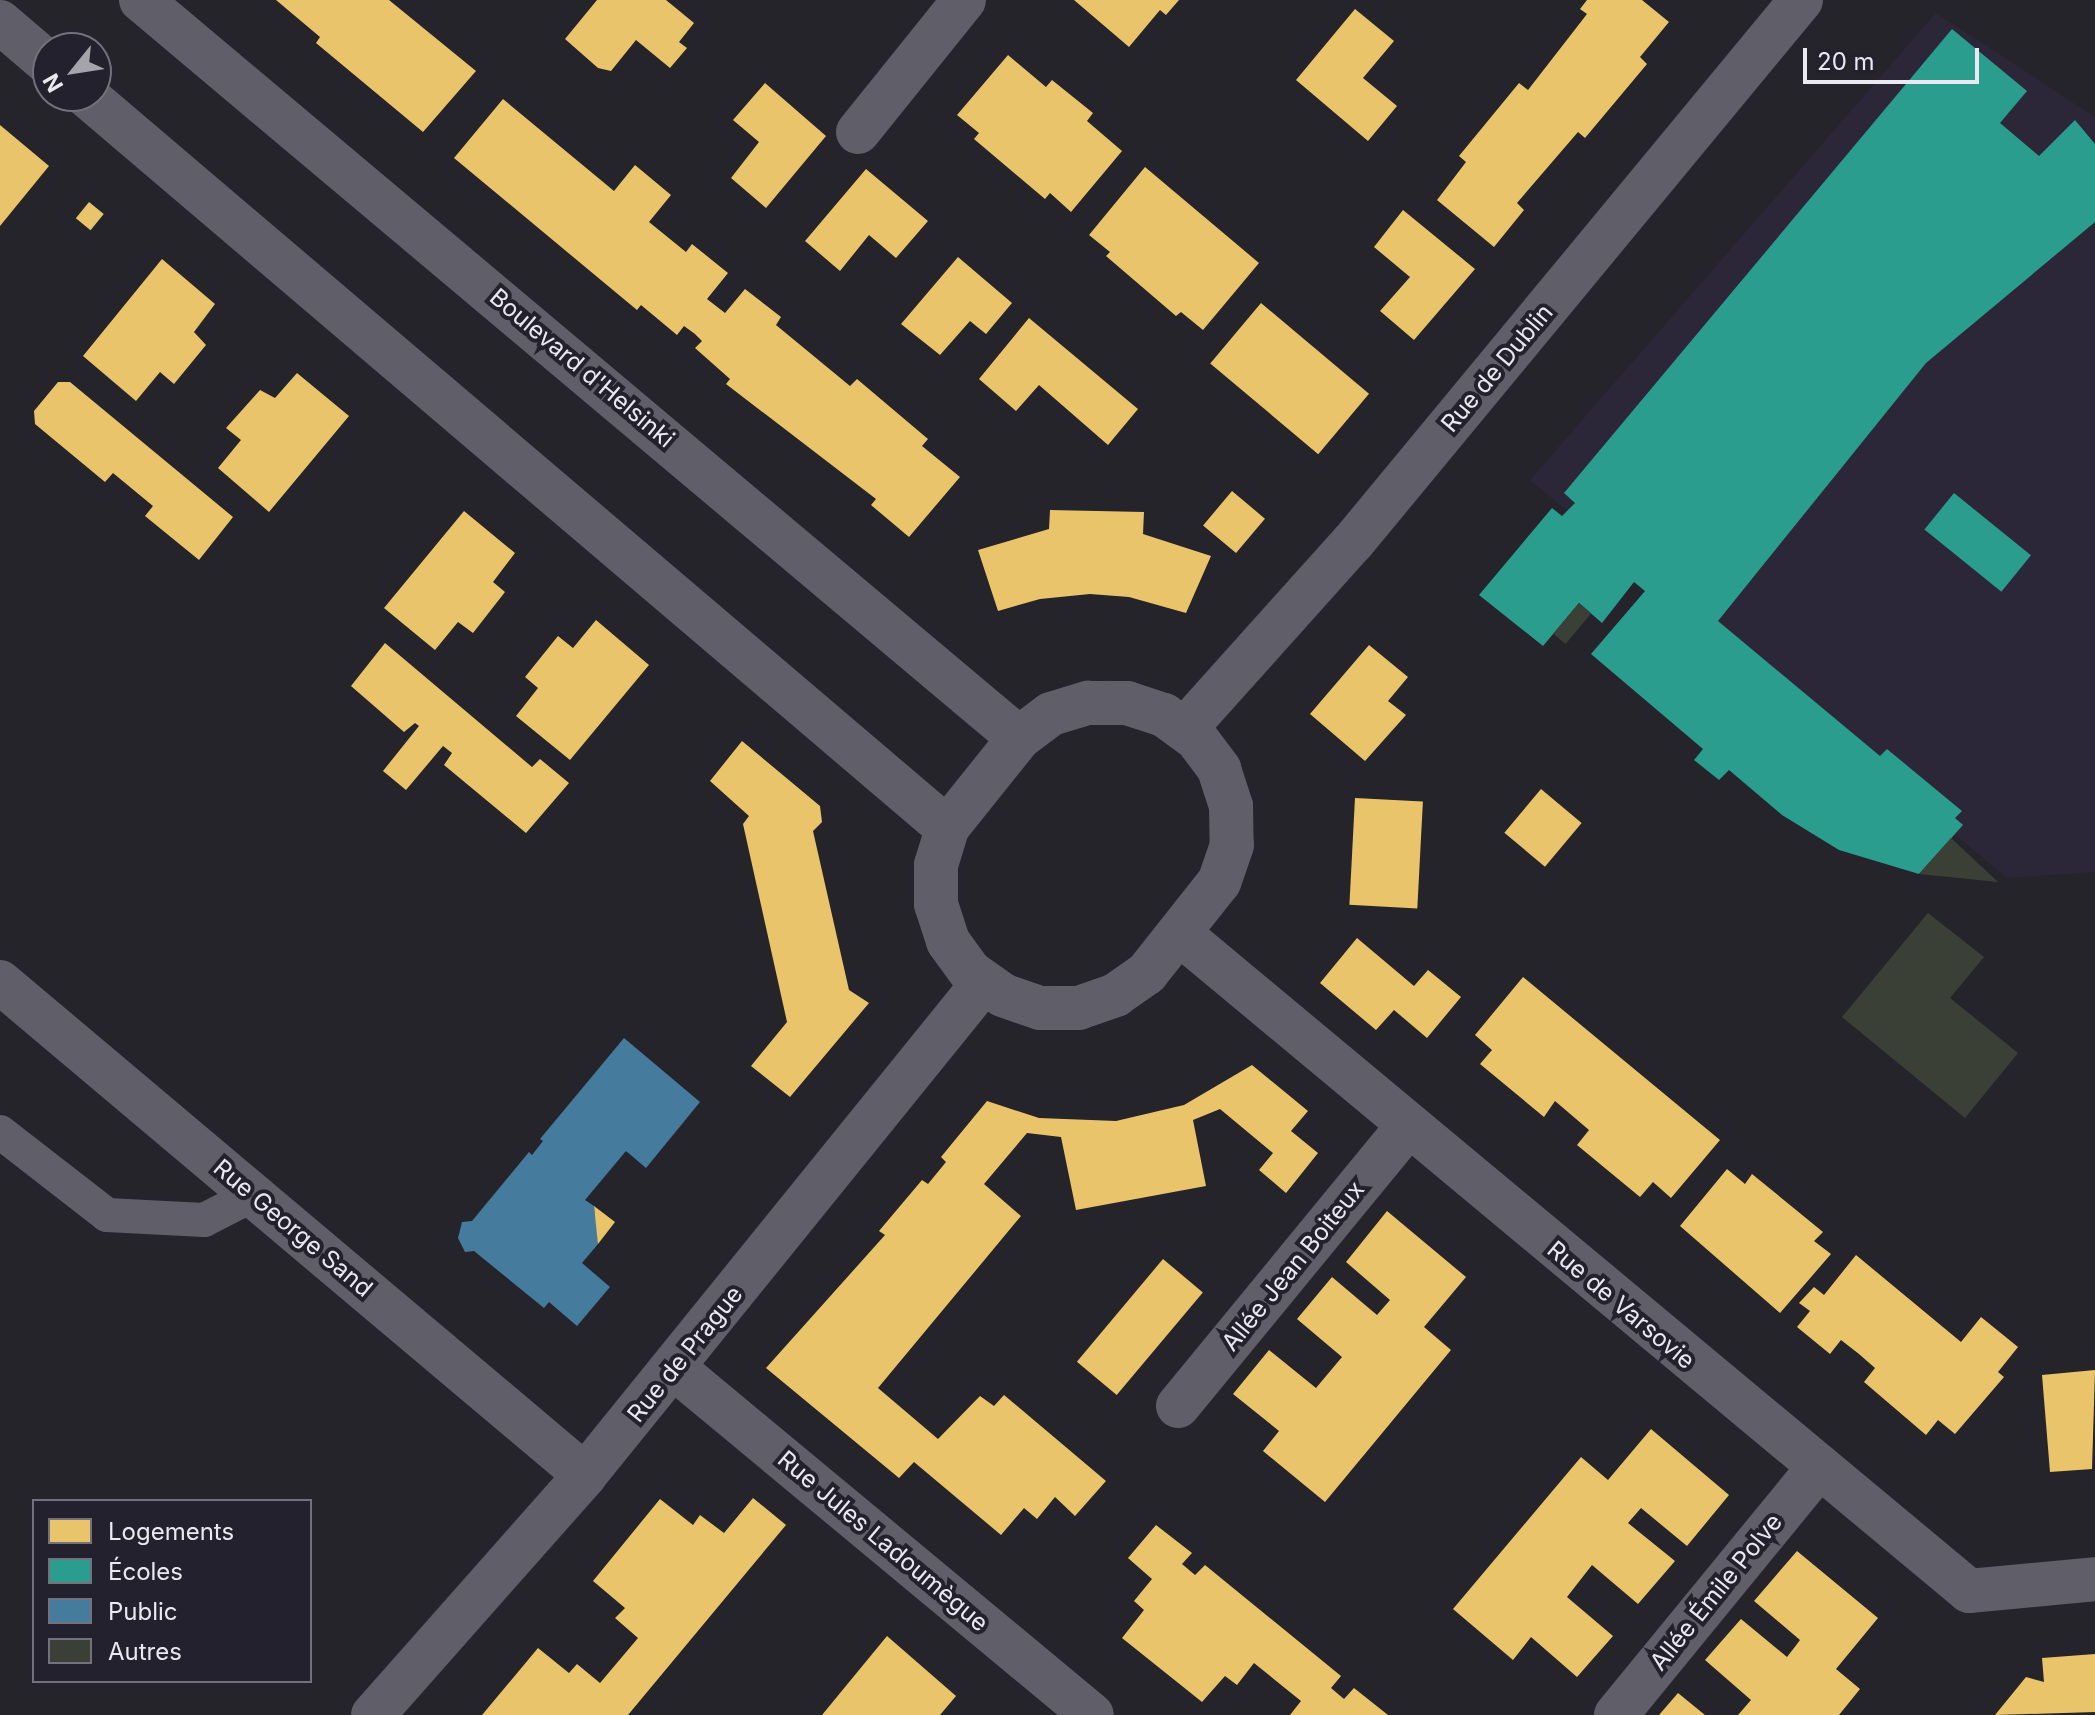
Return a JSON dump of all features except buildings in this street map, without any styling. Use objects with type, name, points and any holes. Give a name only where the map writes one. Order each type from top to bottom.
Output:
[{"type":"street","name":"Boulevard d'Helsinki","points":[[141,0],[1019,738]]},
{"type":"street","points":[[858,132],[964,0]]},
{"type":"street","name":"Rue de Dublin","points":[[1185,729],[1353,542],[1801,0]]},
{"type":"street","points":[[0,22],[32,49]]},
{"type":"street","points":[[106,112],[947,828]]},
{"type":"street","points":[[1088,703],[1127,703],[1164,715],[1185,729],[1219,769],[1231,806],[1232,845],[1219,882],[1180,934],[1147,973],[1116,995],[1079,1008],[1040,1008],[1003,995],[984,982],[948,941],[936,904],[936,865],[947,828],[1019,738],[1051,714],[1088,703]]},
{"type":"street","name":"Rue de Varsovie","points":[[1180,934],[1817,1469],[1969,1591],[2095,1579]]},
{"type":"street","name":"Rue George Sand","points":[[0,982],[585,1475]]},
{"type":"street","name":"Rue de Prague","points":[[373,1715],[585,1475],[984,982]]},
{"type":"street","name":"Allée Jean Boiteux","points":[[1178,1406],[1408,1126]]},
{"type":"street","name":"Rue Jules Ladoumègue","points":[[674,1368],[1092,1715]]},
{"type":"street","name":"Allée Émile Polve","points":[[1616,1715],[1817,1469]]},
{"type":"lane","points":[[0,1132],[107,1215],[204,1220],[253,1195]]},
{"type":"shaded area","points":[[1936,13],[2095,117],[2095,872],[2007,878],[1530,480]]}]
